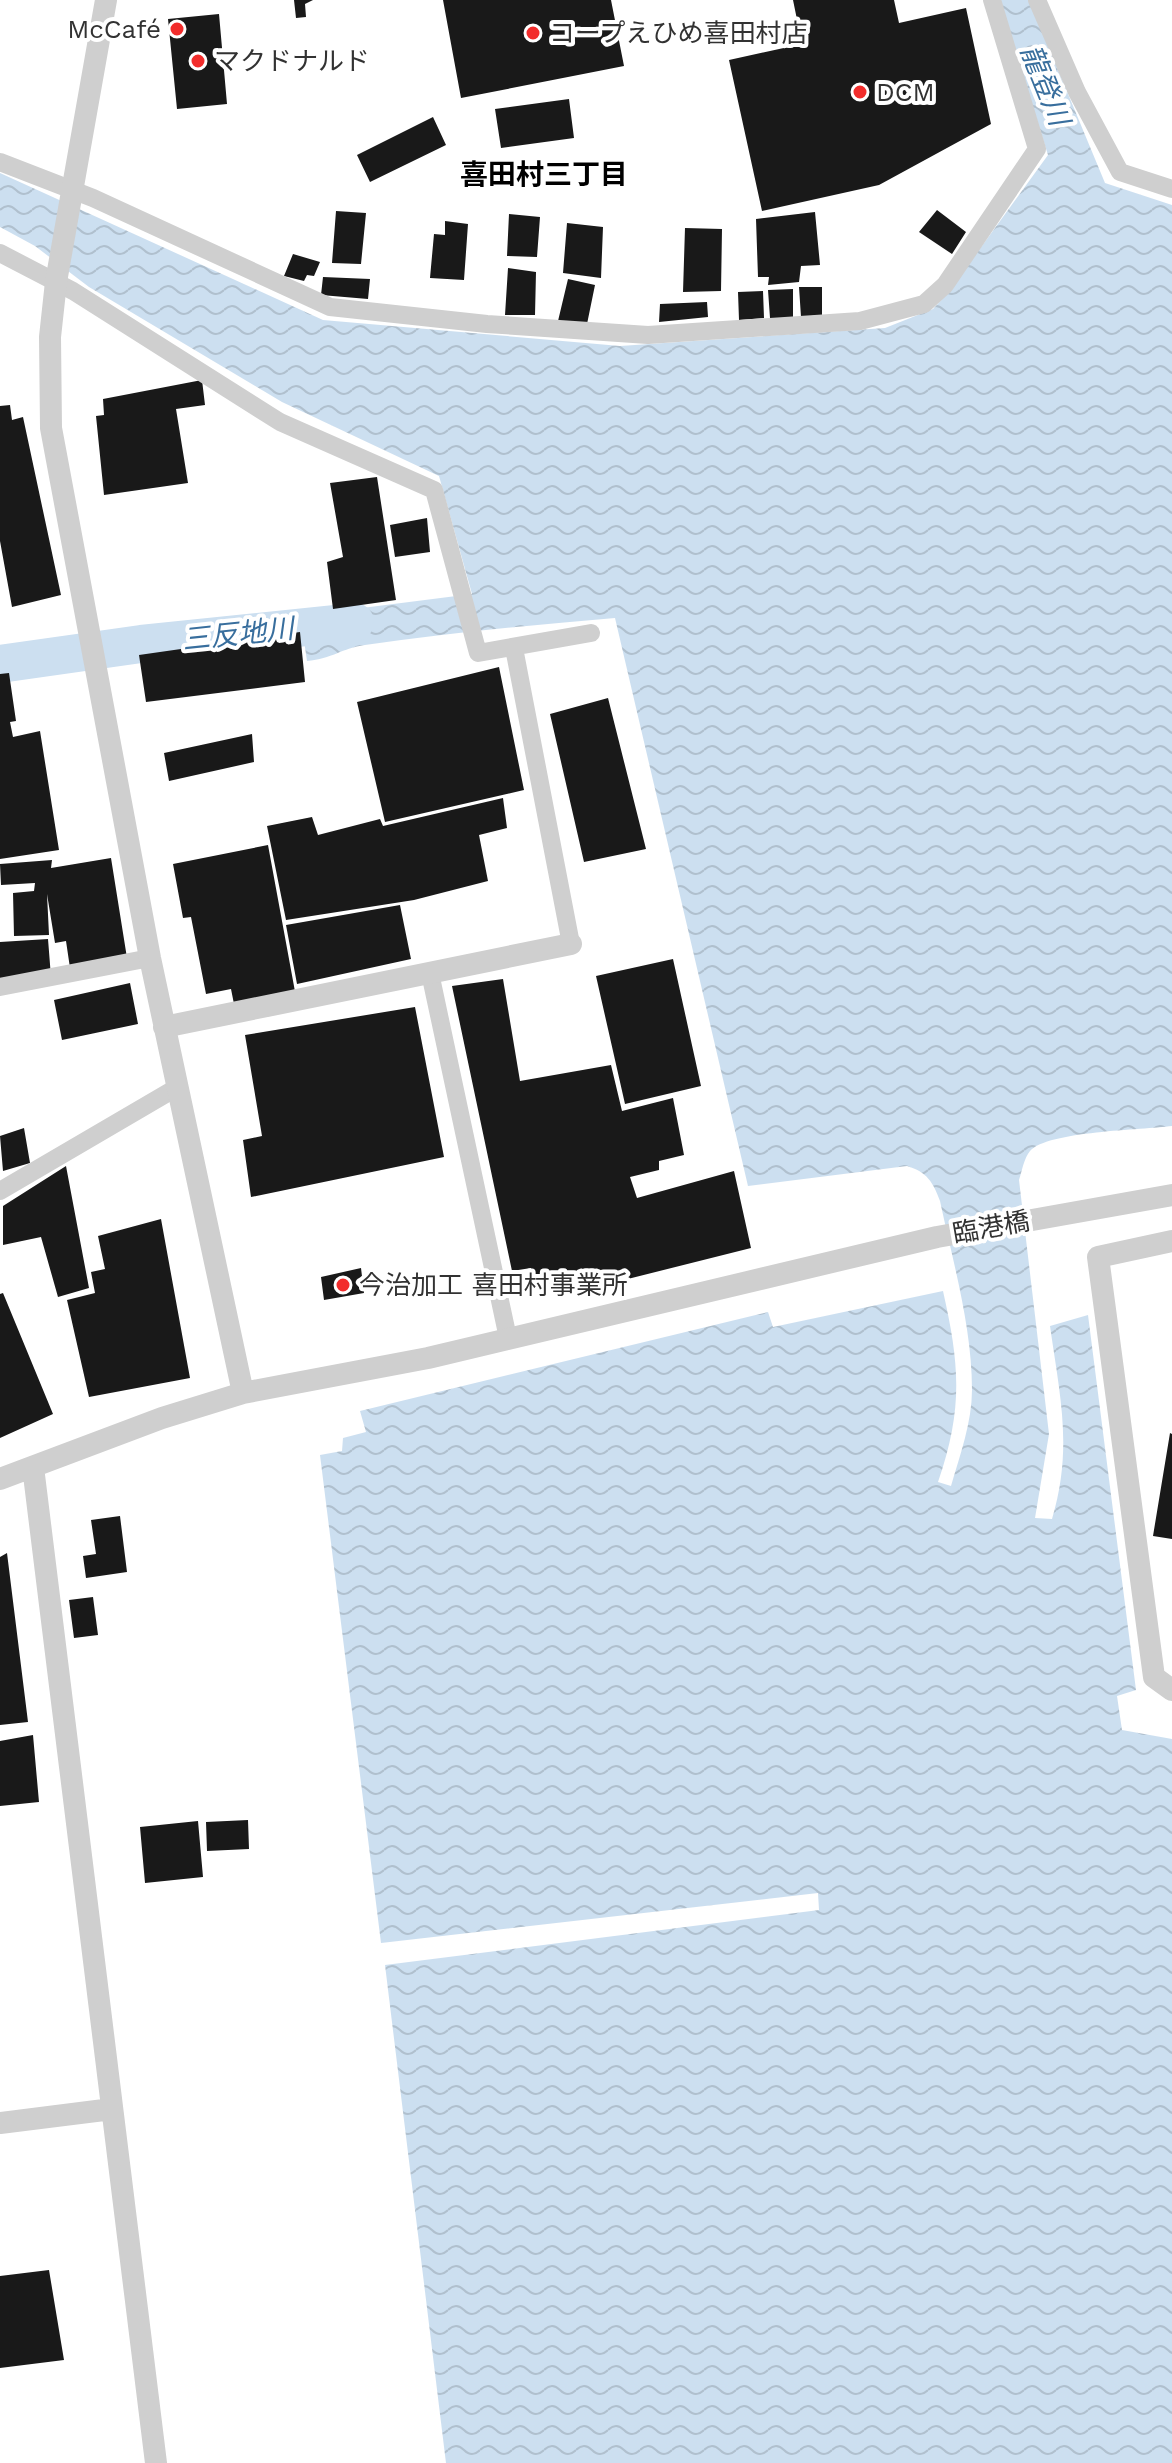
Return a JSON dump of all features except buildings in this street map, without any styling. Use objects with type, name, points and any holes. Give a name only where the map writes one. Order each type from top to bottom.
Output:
[{"type":"street","points":[[106,0],[56,282],[50,337],[51,428],[150,958],[243,1393]]},
{"type":"street","points":[[0,162],[330,307],[487,324],[648,335],[860,321],[896,314],[924,304],[945,285],[1037,149],[992,0]]},
{"type":"street","points":[[1037,0],[1077,92],[1120,172],[1172,189]]},
{"type":"street","points":[[0,253],[56,282],[280,422],[434,490],[478,653],[591,633]]},
{"type":"street","points":[[164,1027],[571,944],[514,648]]},
{"type":"street","points":[[0,987],[150,958]]},
{"type":"street","points":[[430,973],[508,1338]]},
{"type":"street","points":[[0,1191],[176,1088]]},
{"type":"street","name":"臨港橋","points":[[0,1479],[162,1418],[243,1393],[428,1358],[937,1237],[1172,1195]]},
{"type":"street","points":[[1172,1241],[1098,1257],[1154,1677],[1172,1690]]},
{"type":"street","points":[[33,1467],[156,2463]]},
{"type":"street","points":[[0,2123],[112,2109]]},
{"type":"water","name":"龍登川","points":[[999,0],[1029,0],[1105,183],[1172,205],[1172,1126],[1096,1132],[1040,1144],[1028,1154],[1019,1180],[1049,1434],[1035,1518],[1052,1519],[1062,1469],[1063,1422],[1050,1326],[1088,1315],[1136,1690],[1117,1696],[1122,1730],[1172,1739],[1172,2463],[446,2463],[385,1965],[819,1910],[818,1893],[381,1943],[320,1455],[342,1451],[343,1438],[366,1432],[360,1411],[768,1312],[773,1327],[943,1291],[953,1342],[956,1387],[952,1432],[938,1482],[951,1486],[965,1438],[972,1390],[969,1342],[961,1295],[940,1201],[932,1183],[920,1171],[907,1166],[748,1186],[615,618],[365,645],[307,661],[301,620],[307,615],[472,594],[439,476],[282,402],[89,287],[35,246],[0,227],[0,173],[323,320],[620,346],[885,328],[933,309],[1048,155]]},
{"type":"waterway","name":"三反地川","points":[[0,664],[141,644],[355,622]]},
{"type":"place","name":"McCafé","points":[[177,29]]},
{"type":"place","name":"コープえひめ喜田村店","points":[[533,33]]},
{"type":"place","name":"マクドナルド","points":[[198,61]]},
{"type":"place","name":"DCM","points":[[860,92]]},
{"type":"place","name":"今治加工 喜田村事業所","points":[[343,1285]]},
{"type":"district","name":"喜田村三丁目","points":[[544,174]]}]
